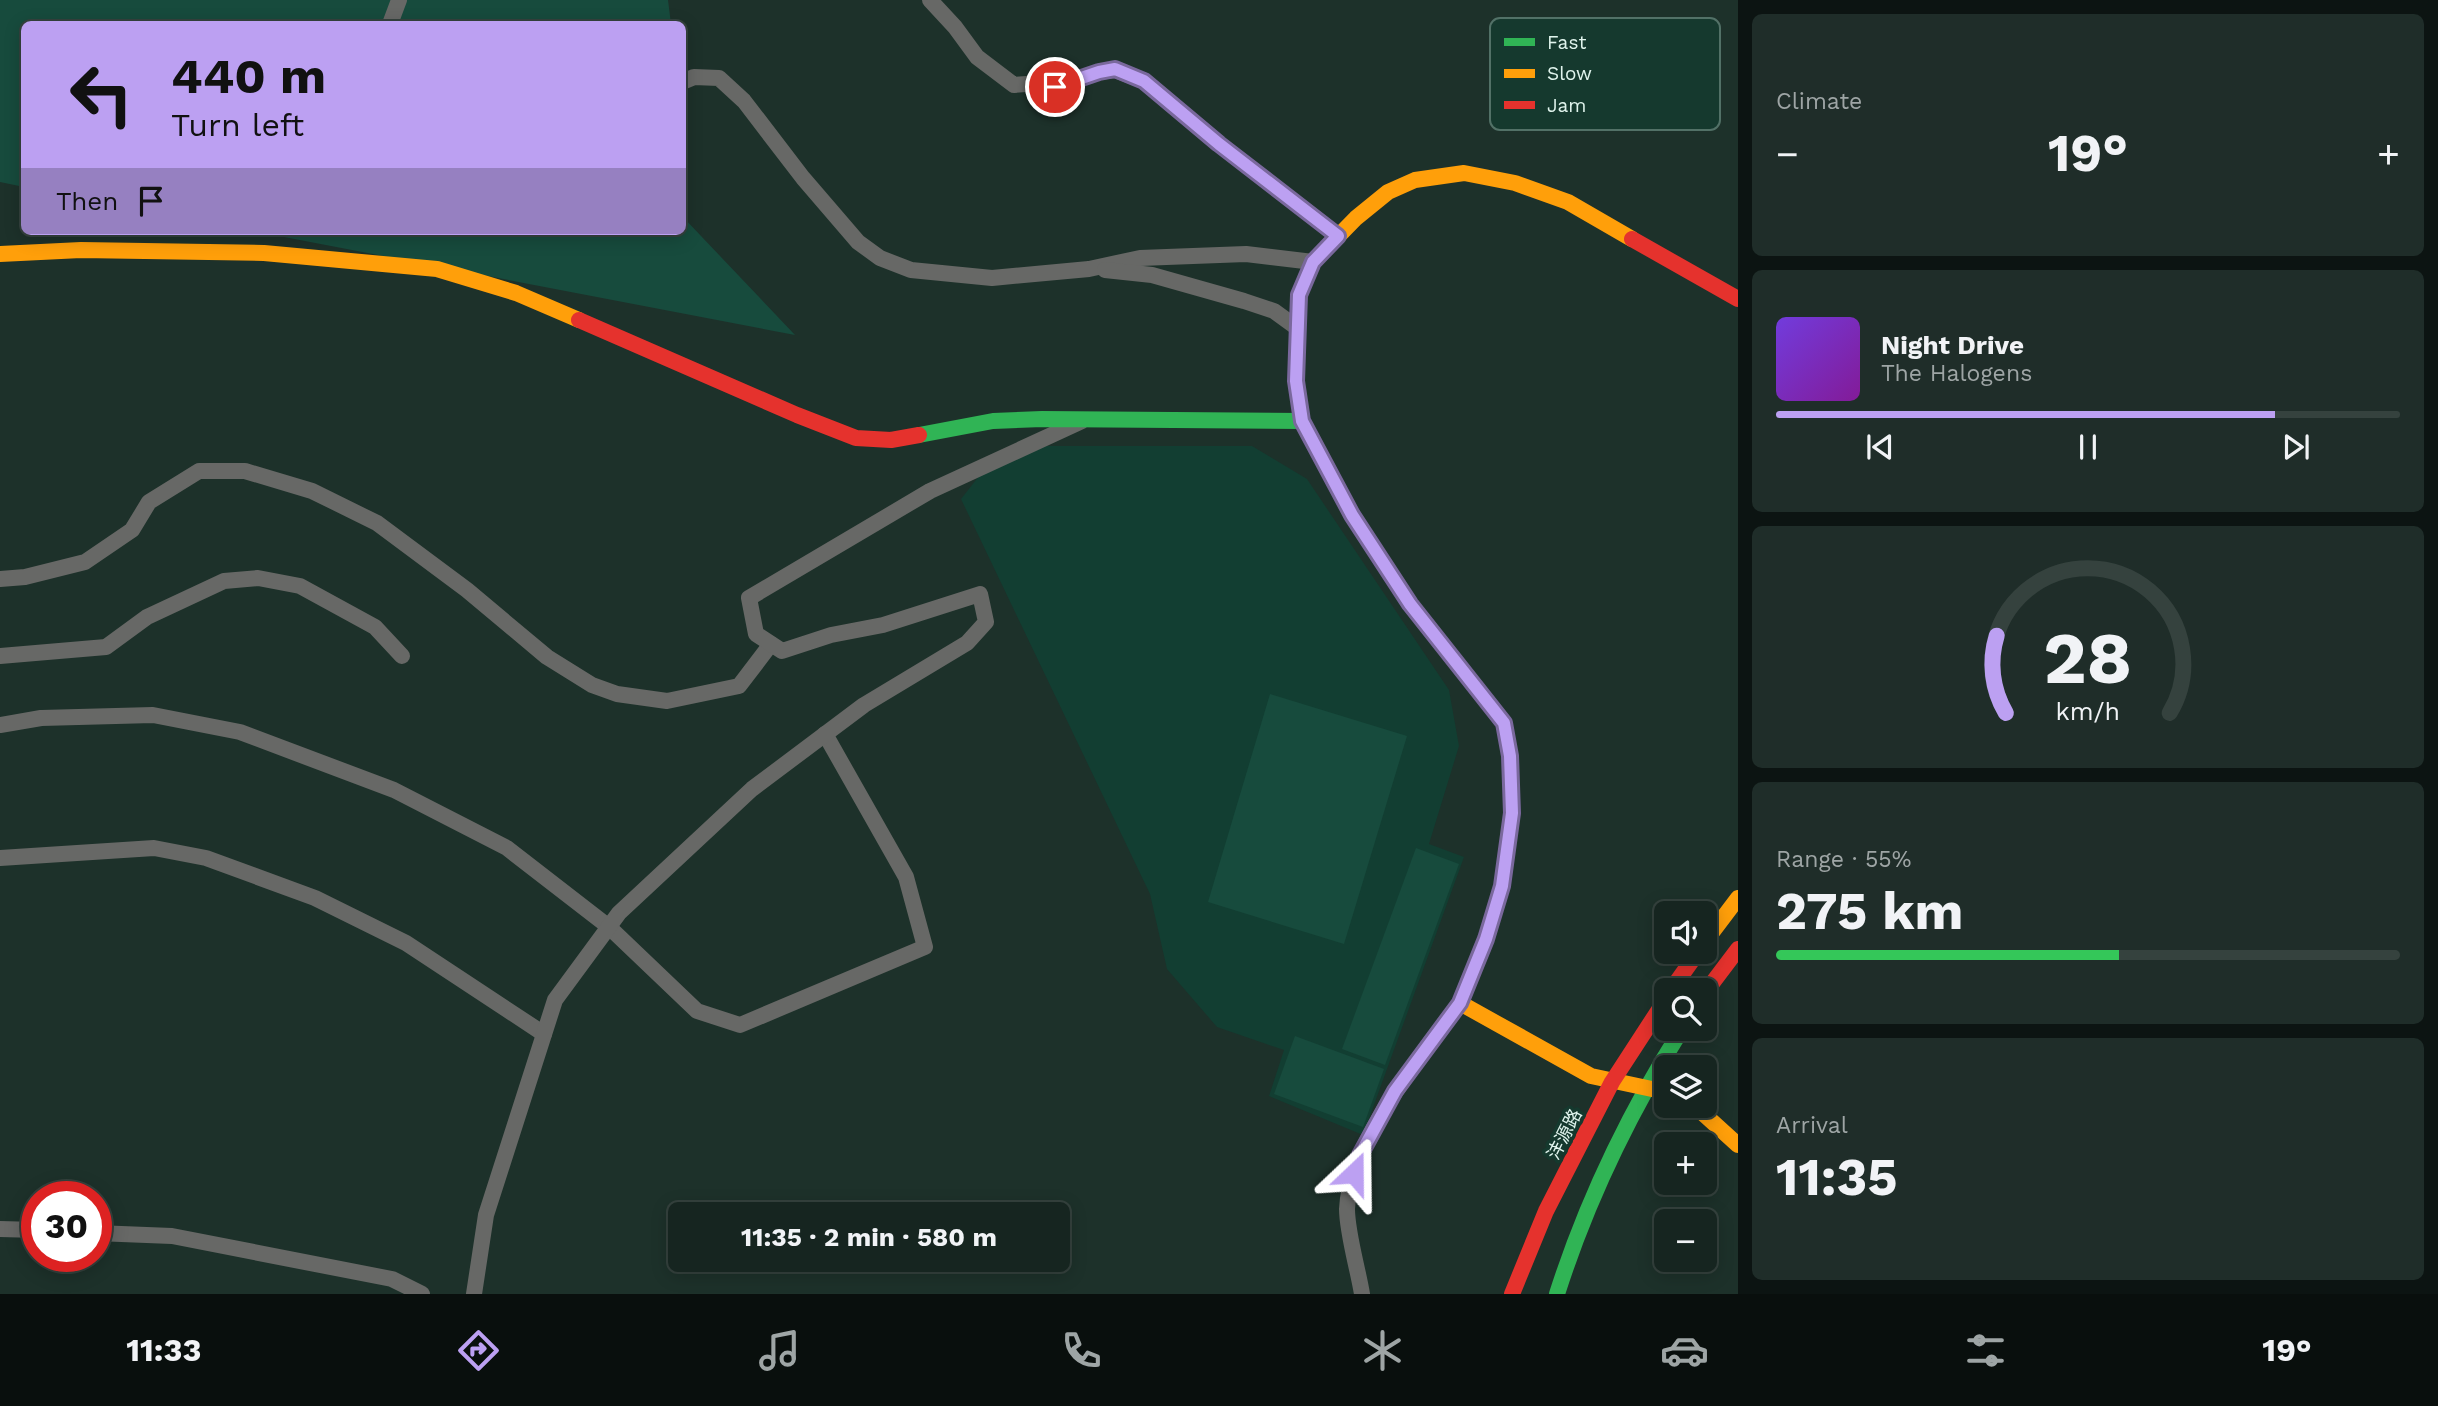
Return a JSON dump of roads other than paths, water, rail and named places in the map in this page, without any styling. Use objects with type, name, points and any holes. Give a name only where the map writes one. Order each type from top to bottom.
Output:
[{"type":"street","points":[[391,21],[399,0]]},
{"type":"street","points":[[930,0],[955,27],[977,57],[1014,85],[1040,83],[1055,87],[1115,69],[1144,81],[1219,144],[1338,236]]},
{"type":"street","points":[[686,80],[694,77],[719,78],[744,101],[803,178],[858,242],[880,258],[911,270],[992,278],[1089,269],[1140,258],[1246,254],[1313,262]]},
{"type":"street","points":[[1362,1294],[1347,1213],[1349,1191],[1360,1155],[1395,1091],[1460,1003],[1486,939],[1502,886],[1512,813],[1510,756],[1504,723],[1410,604],[1352,515],[1302,421],[1296,381],[1299,295],[1313,262],[1388,192],[1415,180],[1464,173],[1515,183],[1568,202],[1738,299]]},
{"type":"street","points":[[0,254],[81,250],[264,253],[437,269],[516,293],[856,438],[891,440],[993,421],[1302,421]]},
{"type":"street","points":[[1089,269],[1152,275],[1274,311],[1296,327]]},
{"type":"street","points":[[474,1294],[486,1215],[555,1000],[619,913],[752,789],[864,705],[967,643],[986,622],[980,594],[883,625],[831,635],[782,651],[756,634],[748,598],[930,491],[1083,421]]},
{"type":"street","points":[[0,579],[25,577],[85,562],[132,530],[149,502],[199,471],[245,471],[312,491],[377,523],[467,590],[547,657],[592,685],[617,694],[667,701],[739,686],[771,644]]},
{"type":"street","points":[[0,656],[106,647],[147,617],[213,586],[258,578],[300,586],[375,627],[402,656]]},
{"type":"street","points":[[0,725],[41,718],[153,715],[240,732],[394,790],[508,848],[609,927],[697,1011],[740,1025],[925,947],[906,877],[825,734]]},
{"type":"street","points":[[0,858],[155,848],[206,858],[316,898],[406,943],[544,1034]]},
{"type":"street","points":[[1717,926],[1738,898]]},
{"type":"street","points":[[1716,978],[1738,949]]},
{"type":"street","points":[[1460,1003],[1591,1076],[1654,1089]]},
{"type":"street","name":"沣源路","points":[[1512,1294],[1546,1211],[1612,1082],[1654,1017]]},
{"type":"street","points":[[1557,1294],[1594,1189],[1647,1087],[1675,1041]]},
{"type":"street","points":[[1708,1118],[1738,1145]]},
{"type":"street","points":[[0,1229],[21,1230]]},
{"type":"street","points":[[112,1234],[172,1236],[392,1279],[422,1294]]}]
